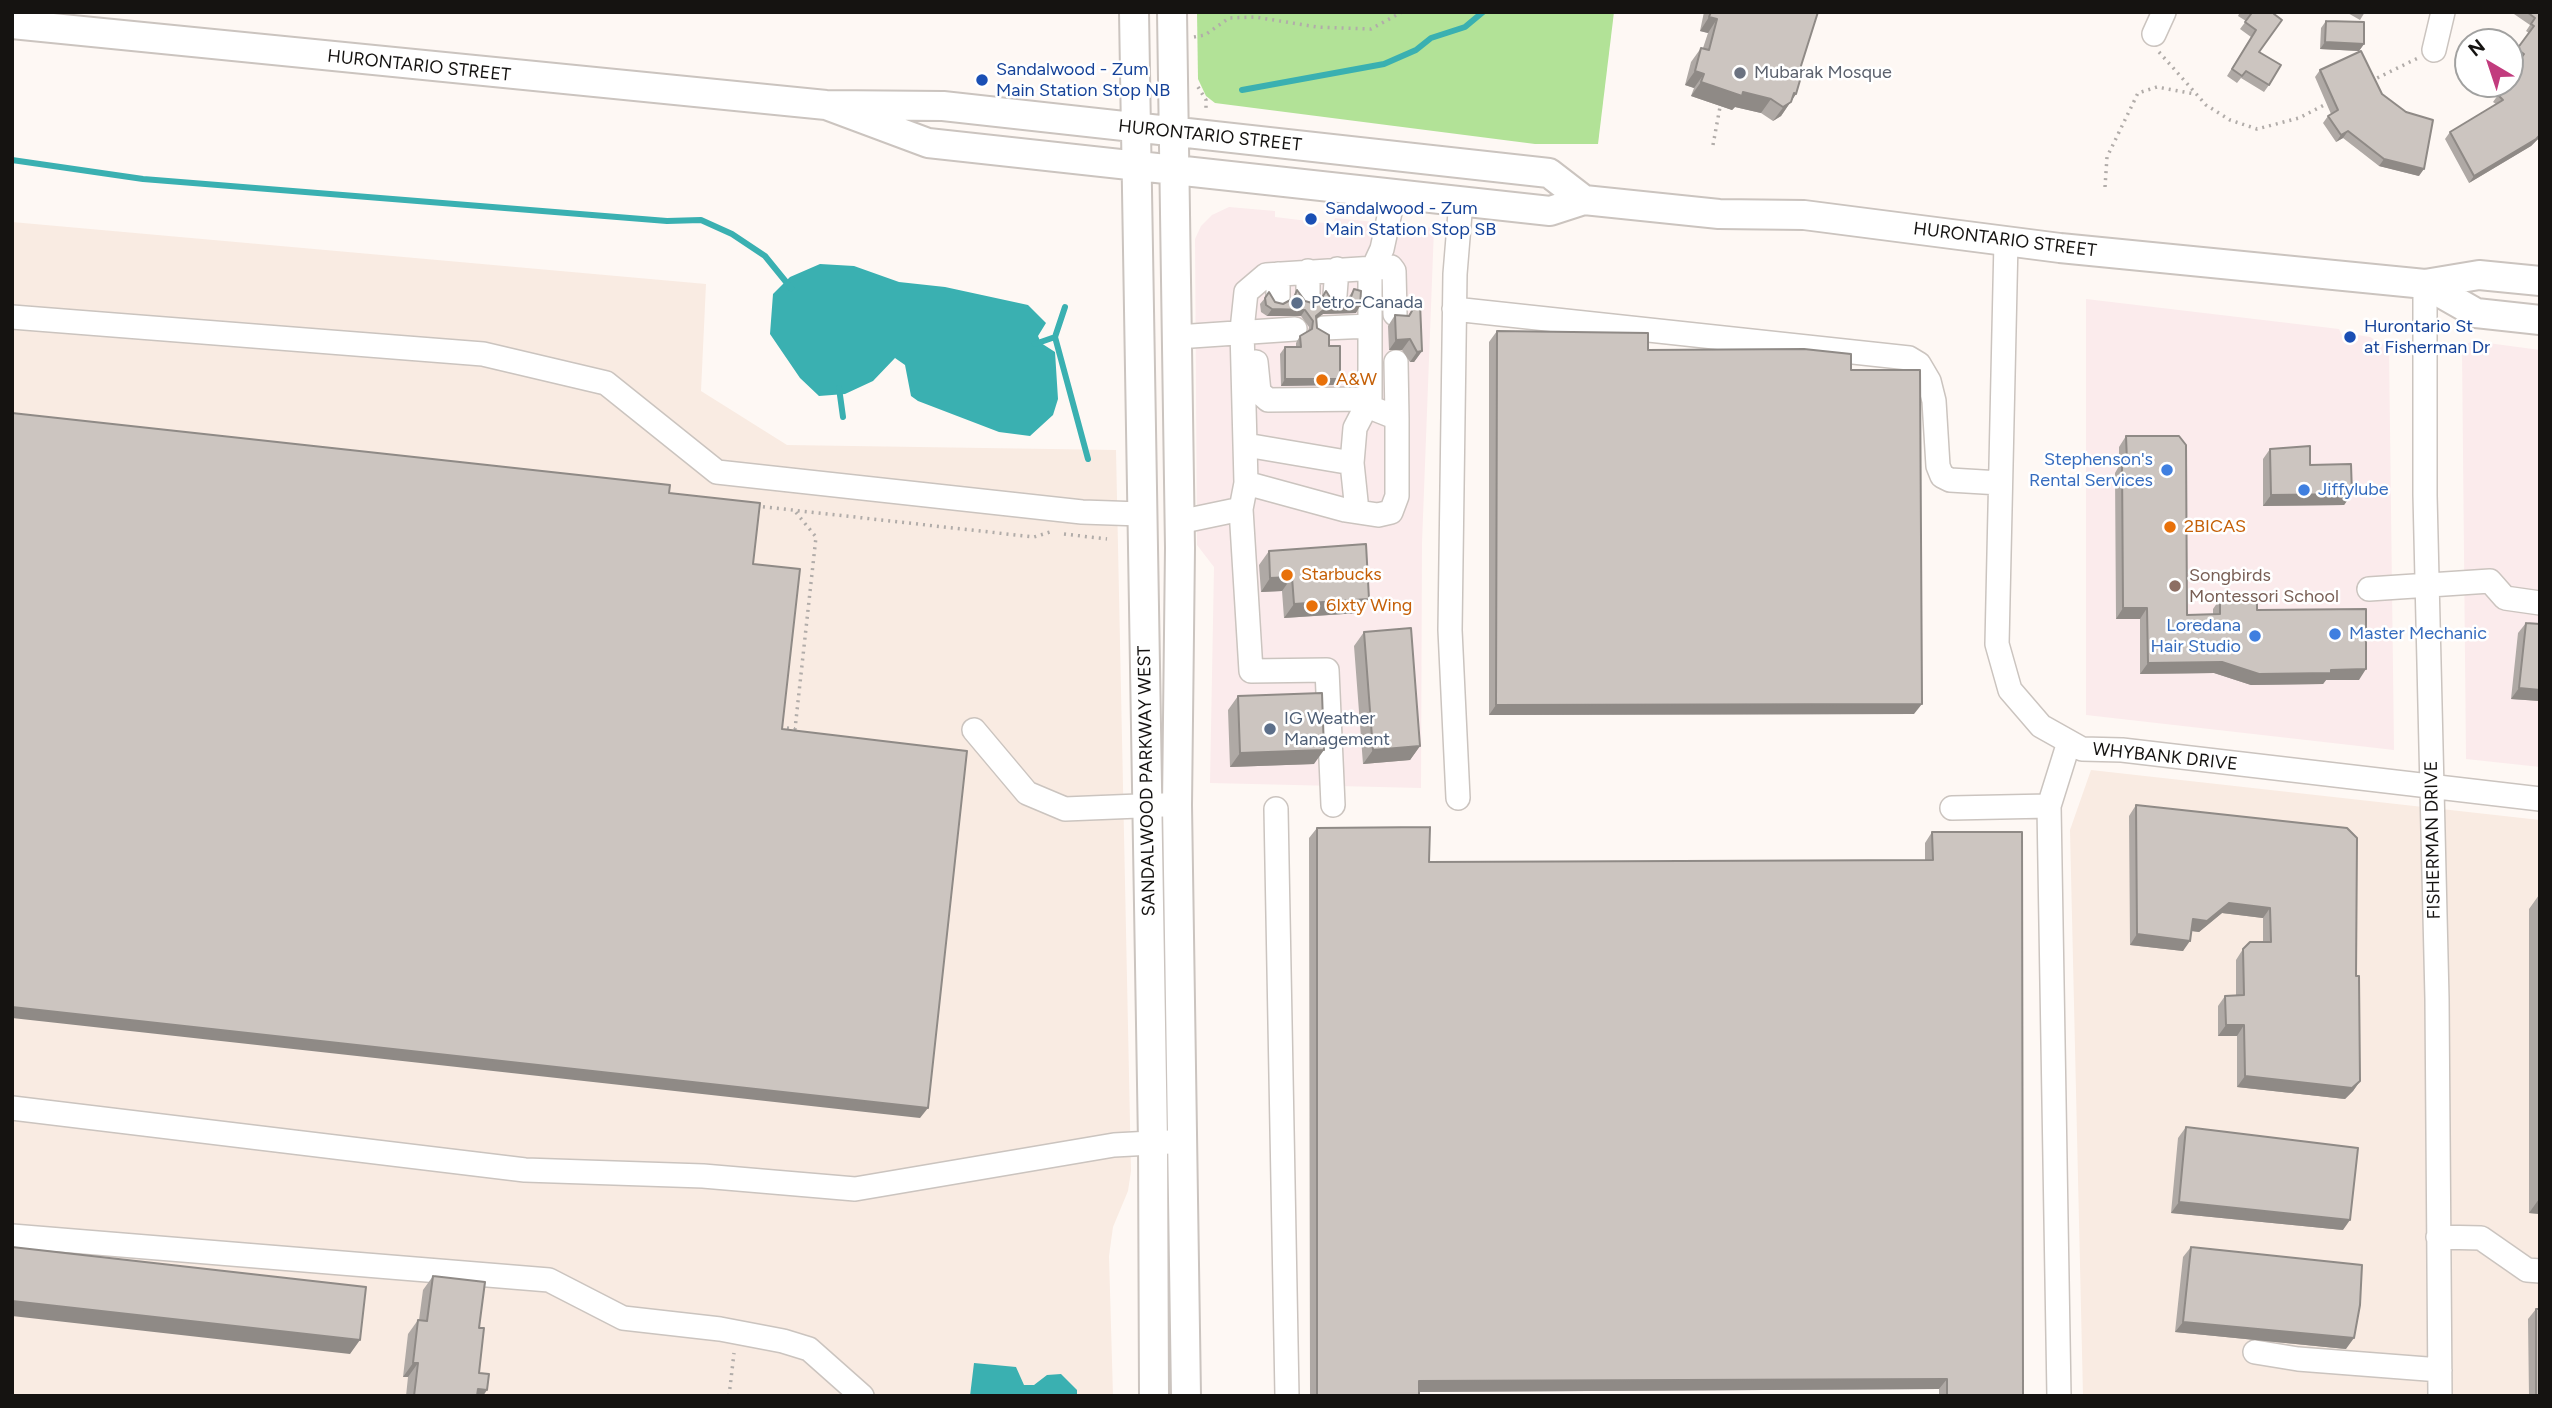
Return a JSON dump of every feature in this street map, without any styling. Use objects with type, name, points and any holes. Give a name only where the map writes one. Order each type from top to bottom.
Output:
[{"type":"main road","name":"SANDALWOOD PARKWAY WEST","points":[[1134,12],[1153,1142],[1153,1396]]},
{"type":"main road","name":"SANDALWOOD PARKWAY WEST","points":[[1172,12],[1179,522],[1177,805],[1186,1396]]},
{"type":"main road","name":"HURONTARIO STREET","points":[[12,24],[826,105],[943,106],[1549,173],[1584,200]]},
{"type":"main road","name":"HURONTARIO STREET","points":[[826,105],[928,143],[1550,211],[1584,200],[1718,214],[1804,215],[2007,241],[2425,284],[2479,275],[2540,281]]},
{"type":"main road","name":"HURONTARIO STREET","points":[[2425,284],[2476,313],[2540,320]]},
{"type":"street","points":[[2154,34],[2164,12]]},
{"type":"street","points":[[2434,50],[2443,12]]},
{"type":"street","points":[[1357,511],[1352,463],[1353,436],[1369,403],[1369,284],[1382,249],[1394,194]]},
{"type":"street","points":[[1458,798],[1450,630],[1454,309],[1461,201]]},
{"type":"street","name":"WHYBANK DRIVE","points":[[2007,241],[1997,644],[2010,690],[2041,726],[2081,748],[2122,750],[2540,799]]},
{"type":"street","points":[[1333,805],[1326,670],[1251,671],[1241,509],[1246,483],[1242,335],[1246,292],[1266,275],[1391,267],[1394,271],[1395,314]]},
{"type":"street","points":[[1337,269],[1332,316],[1370,326]]},
{"type":"street","points":[[1308,271],[1308,296]]},
{"type":"street","points":[[1177,337],[1242,335],[1282,318],[1278,274]]},
{"type":"street","name":"FISHERMAN DRIVE","points":[[2425,284],[2431,787],[2437,999],[2440,1396]]},
{"type":"street","points":[[1454,309],[1909,358],[1919,364],[1929,381],[1934,401],[1938,466],[1942,477],[1950,480],[2000,483]]},
{"type":"street","points":[[12,317],[483,354],[606,383],[717,472],[1082,512],[1142,514]]},
{"type":"street","points":[[1242,335],[1255,354],[1259,392],[1268,400],[1369,403],[1397,418]]},
{"type":"street","points":[[1246,483],[1357,511],[1385,514],[1395,506],[1396,362]]},
{"type":"street","points":[[1246,445],[1352,463]]},
{"type":"street","points":[[1179,522],[1241,509]]},
{"type":"street","points":[[2369,589],[2490,581],[2505,598],[2540,603]]},
{"type":"street","points":[[974,730],[1027,793],[1065,809],[1177,805]]},
{"type":"street","points":[[2059,1396],[2049,806],[2069,742]]},
{"type":"street","points":[[1952,808],[2049,806]]},
{"type":"street","points":[[1276,809],[1287,1396]]},
{"type":"street","points":[[12,1108],[524,1170],[703,1176],[855,1189],[1114,1145],[1183,1142]]},
{"type":"street","points":[[12,1236],[549,1280],[623,1318],[720,1329],[783,1341],[809,1349],[862,1396]]},
{"type":"street","points":[[2438,1237],[2481,1238],[2526,1270],[2540,1271]]},
{"type":"street","points":[[2255,1352],[2298,1359],[2440,1370]]},
{"type":"path","points":[[1192,37],[1205,34],[1229,18],[1255,17],[1317,27],[1371,29],[1402,12]]},
{"type":"path","points":[[2154,34],[2160,55],[2206,105],[2230,120],[2257,129],[2299,118],[2332,101]]},
{"type":"path","points":[[2365,84],[2434,50]]},
{"type":"path","points":[[2105,187],[2108,157],[2138,93],[2157,87],[2197,94]]},
{"type":"path","points":[[1713,145],[1720,107]]},
{"type":"path","points":[[755,506],[1034,537],[1046,531],[1107,539]]},
{"type":"path","points":[[769,726],[795,729],[816,537],[794,510]]},
{"type":"path","points":[[729,1396],[735,1347]]},
{"type":"shaded area","points":[[1229,207],[1275,211],[1275,217],[1333,224],[1335,218],[1434,228],[1422,543],[1421,788],[1210,783],[1214,567],[1197,545],[1195,239],[1201,226],[1212,215]]},
{"type":"shaded area","points":[[12,222],[706,284],[701,391],[787,445],[1116,450],[1131,1171],[1128,1191],[1113,1227],[1109,1256],[1113,1396],[12,1396]]},
{"type":"shaded area","points":[[2086,299],[2339,329],[2344,340],[2358,341],[2358,335],[2370,337],[2389,348],[2394,750],[2086,715]]},
{"type":"shaded area","points":[[2473,341],[2540,350],[2540,767],[2466,759],[2462,351],[2466,344]]},
{"type":"shaded area","points":[[2091,770],[2540,820],[2540,1396],[2083,1396],[2070,830]]},
{"type":"green space","points":[[1197,12],[1614,12],[1598,144],[1535,144],[1215,103],[1206,96],[1198,79]]},
{"type":"water","points":[[820,264],[854,266],[899,282],[945,287],[1028,305],[1046,323],[1038,336],[1041,343],[1055,352],[1058,399],[1053,415],[1030,436],[999,432],[918,401],[911,396],[905,365],[895,358],[873,381],[845,394],[819,396],[800,378],[770,334],[773,294],[790,277]]},
{"type":"water","points":[[974,1363],[1016,1367],[1024,1385],[1034,1385],[1047,1375],[1061,1374],[1077,1390],[1077,1396],[970,1396]]},
{"type":"building","name":"Mubarak Mosque","points":[[1711,12],[1818,12],[1800,69],[1803,70],[1796,94],[1794,93],[1791,102],[1783,107],[1771,99],[1743,92],[1742,96],[1701,82],[1704,74],[1695,71],[1701,48],[1709,50],[1717,19],[1709,17]]},
{"type":"building","points":[[2248,12],[2275,12],[2282,20],[2259,52],[2281,65],[2269,85],[2246,71],[2242,76],[2232,69],[2256,30],[2245,22],[2251,14]]},
{"type":"building","points":[[2527,12],[2540,12],[2540,135],[2474,176],[2450,132],[2503,100],[2501,98],[2524,98],[2524,40],[2534,26],[2531,24],[2535,18]]},
{"type":"building","points":[[2326,21],[2364,22],[2364,44],[2325,42]]},
{"type":"building","points":[[2361,51],[2382,94],[2406,112],[2433,120],[2424,169],[2384,159],[2348,131],[2341,135],[2328,116],[2338,110],[2320,70]]},
{"type":"building","points":[[1354,289],[1361,291],[1360,306],[1327,307],[1316,316],[1317,328],[1329,335],[1329,346],[1340,346],[1340,379],[1285,379],[1285,347],[1301,347],[1300,336],[1312,329],[1313,321],[1305,310],[1272,309],[1266,305],[1265,298],[1269,292],[1275,302],[1283,304],[1294,298],[1297,290],[1305,301],[1312,303],[1320,301],[1326,291],[1331,299],[1339,302],[1351,297]]},
{"type":"building","points":[[1420,303],[1422,351],[1417,352],[1410,339],[1396,340],[1395,315],[1409,316],[1416,304]]},
{"type":"building","points":[[1497,331],[1648,333],[1648,350],[1804,349],[1851,354],[1851,370],[1920,370],[1922,704],[1496,705]]},
{"type":"building","points":[[12,413],[670,485],[669,493],[760,503],[753,564],[800,569],[782,729],[967,751],[928,1108],[12,1007]]},
{"type":"building","points":[[2126,436],[2179,436],[2186,445],[2187,615],[2220,614],[2220,599],[2257,598],[2257,610],[2366,609],[2366,669],[2331,670],[2331,673],[2259,674],[2222,662],[2148,663],[2147,608],[2123,608],[2122,462],[2127,462]]},
{"type":"building","name":"Jiffylube","points":[[2310,446],[2310,465],[2351,464],[2352,494],[2271,495],[2270,449]]},
{"type":"building","points":[[1366,544],[1369,599],[1294,604],[1292,577],[1270,578],[1269,551]]},
{"type":"building","points":[[2526,623],[2540,624],[2540,690],[2519,688]]},
{"type":"building","points":[[1411,628],[1420,746],[1373,750],[1364,632]]},
{"type":"building","points":[[1322,693],[1324,750],[1240,753],[1238,696]]},
{"type":"building","points":[[2136,805],[2347,828],[2357,838],[2356,976],[2359,976],[2360,1081],[2352,1088],[2245,1076],[2244,1025],[2226,1025],[2225,996],[2244,995],[2243,949],[2250,942],[2271,942],[2270,908],[2229,903],[2207,921],[2193,919],[2190,941],[2137,934]]},
{"type":"building","points":[[1430,827],[1429,862],[1933,860],[1932,832],[2022,832],[2023,1396],[1947,1396],[1947,1379],[1419,1381],[1419,1396],[1317,1396],[1317,828]]},
{"type":"building","points":[[2540,895],[2540,1199],[2539,1199]]},
{"type":"building","points":[[2186,1127],[2358,1148],[2350,1220],[2179,1202]]},
{"type":"building","points":[[12,1247],[366,1287],[360,1340],[12,1301]]},
{"type":"building","points":[[2191,1247],[2362,1265],[2360,1305],[2354,1338],[2183,1322]]},
{"type":"building","points":[[433,1276],[485,1282],[479,1328],[484,1328],[479,1373],[489,1374],[487,1390],[478,1389],[477,1396],[414,1396],[418,1363],[413,1363],[418,1320],[427,1321]]},
{"type":"building","points":[[2536,1309],[2540,1309],[2540,1396],[2536,1396]]},
{"type":"waterway","points":[[1242,90],[1384,64],[1416,50],[1431,38],[1465,27],[1483,12]]},
{"type":"waterway","points":[[12,160],[143,179],[667,221],[701,220],[732,234],[765,256],[791,288]]},
{"type":"waterway","points":[[1035,344],[1055,337],[1065,307]]},
{"type":"waterway","points":[[1055,337],[1088,459]]},
{"type":"waterway","points":[[839,388],[843,417]]},
{"type":"place","name":"Mubarak Mosque","points":[[1740,73]]},
{"type":"place","name":"Sandalwood - Zum Main Station Stop NB","points":[[982,80]]},
{"type":"place","name":"Sandalwood - Zum Main Station Stop SB","points":[[1311,219]]},
{"type":"place","name":"Petro-Canada","points":[[1297,303]]},
{"type":"place","name":"Hurontario St at Fisherman Dr","points":[[2350,337]]},
{"type":"place","name":"A&W","points":[[1322,380]]},
{"type":"place","name":"Stephenson's Rental Services","points":[[2167,470]]},
{"type":"place","name":"Jiffylube","points":[[2304,490]]},
{"type":"place","name":"2BICAS","points":[[2170,527]]},
{"type":"place","name":"Starbucks","points":[[1287,575]]},
{"type":"place","name":"Songbirds Montessori School","points":[[2175,586]]},
{"type":"place","name":"6Ixty Wing","points":[[1312,606]]},
{"type":"place","name":"Master Mechanic","points":[[2335,634]]},
{"type":"place","name":"Loredana Hair Studio","points":[[2255,636]]},
{"type":"place","name":"IG Weather Management","points":[[1270,729]]}]
